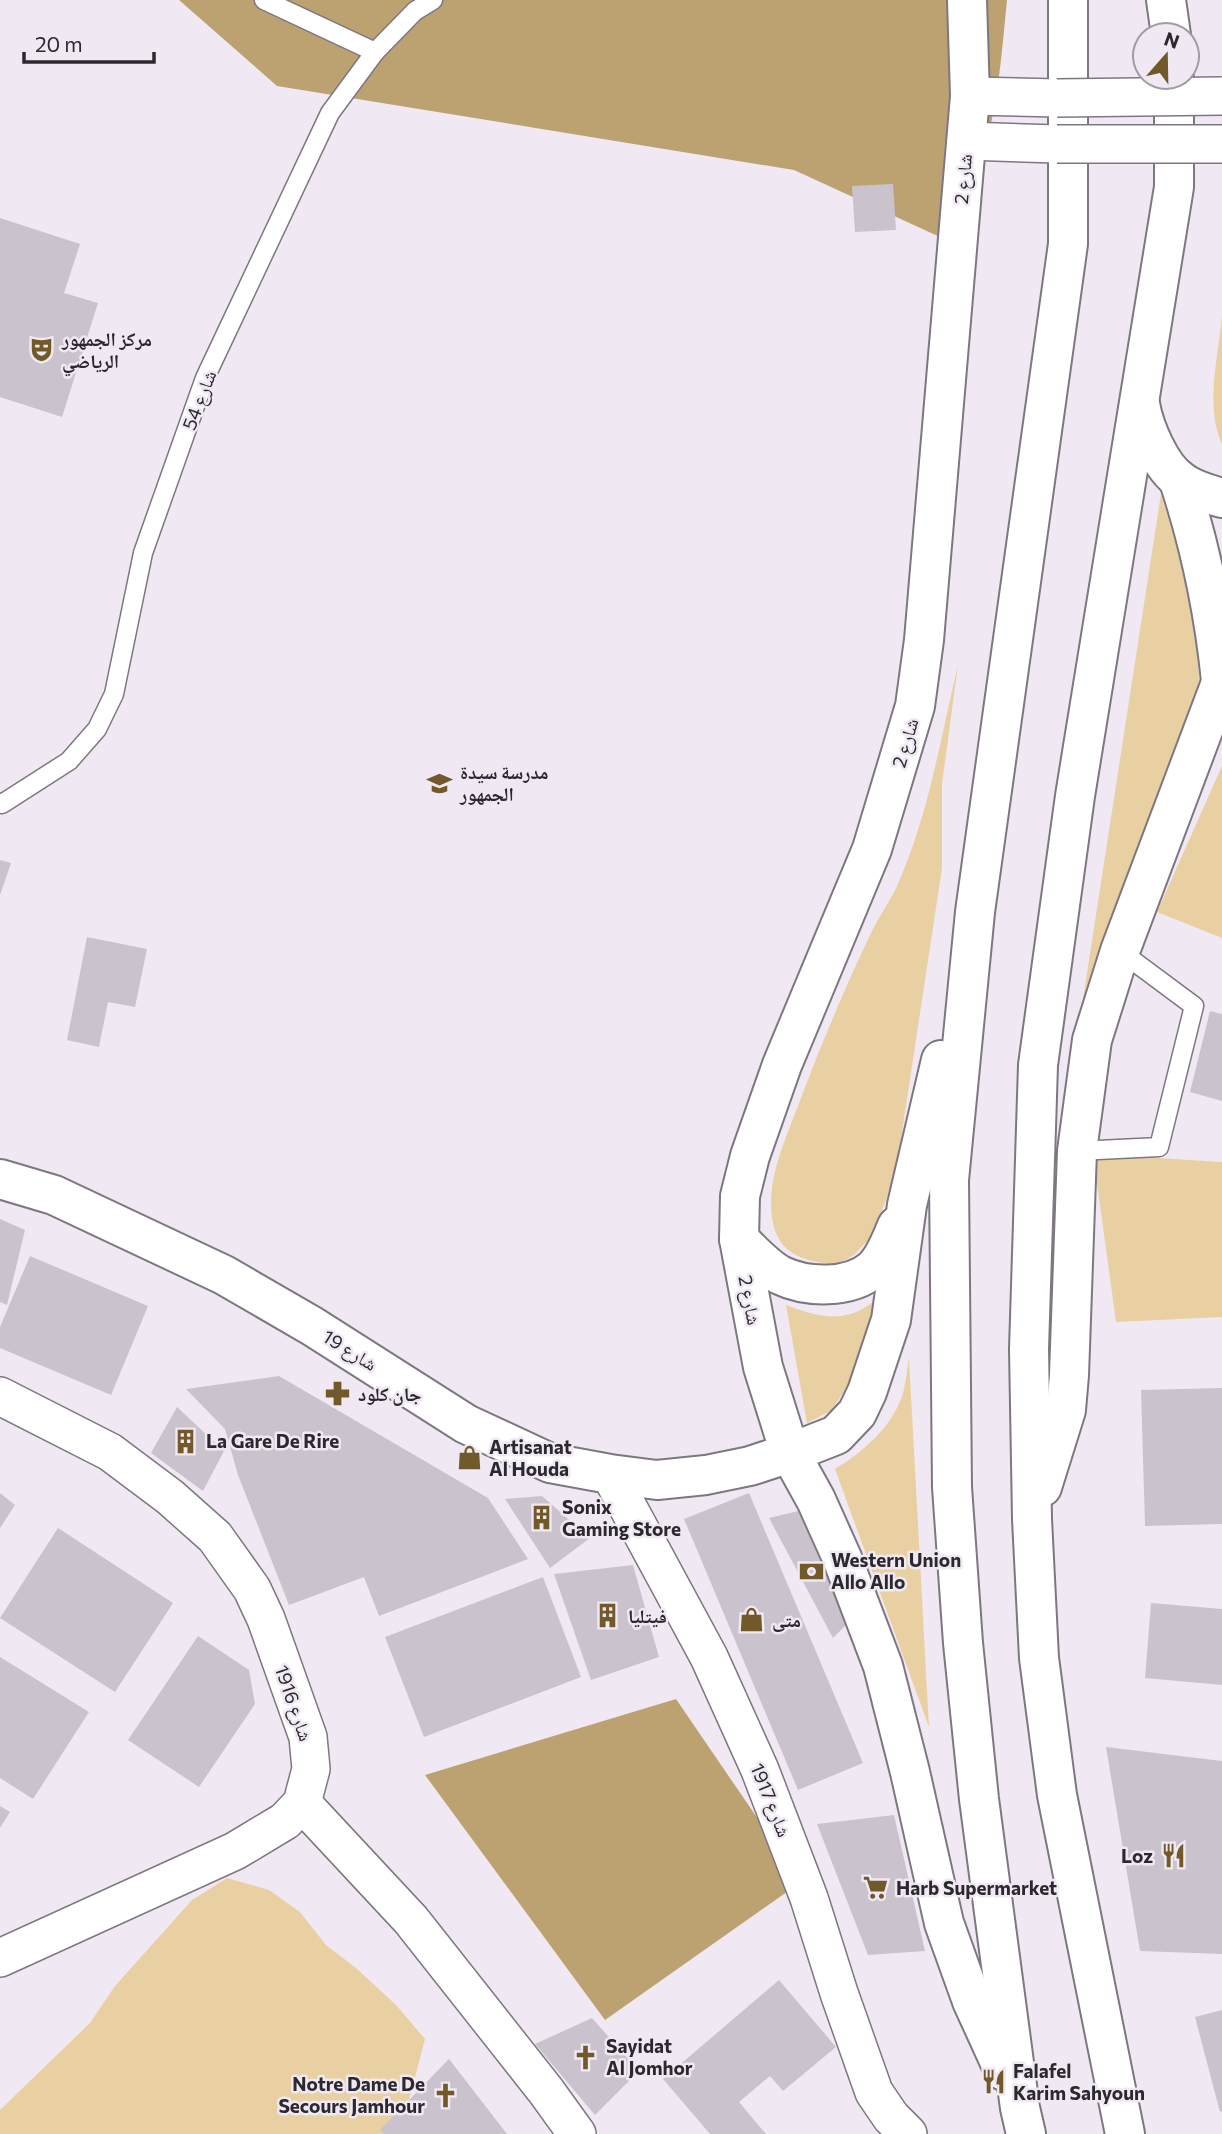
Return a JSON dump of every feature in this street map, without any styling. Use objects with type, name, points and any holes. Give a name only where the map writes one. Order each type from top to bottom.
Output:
[{"type":"main road","name":"شارع 2","points":[[967,0],[970,96],[924,640],[915,706],[872,849],[782,1065],[750,1156],[740,1196],[739,1239],[763,1367],[790,1453],[816,1500],[842,1558],[883,1666],[911,1772],[944,1923],[972,2001],[1023,2121]]},
{"type":"main road","points":[[1023,2121],[979,1799],[952,1487],[949,1180],[975,912],[1068,244],[1068,0]]},
{"type":"main road","points":[[1166,0],[1169,21]]},
{"type":"main road","points":[[1125,2134],[1057,1795],[1039,1658],[1032,1519],[1029,1349],[1038,1065],[1075,796],[1174,187],[1174,91]]},
{"type":"main road","points":[[1032,1519],[1066,1410],[1077,1152],[1092,1040],[1120,951],[1222,681],[1207,580],[1195,530],[1179,481],[1154,446],[1144,425],[1139,401]]},
{"type":"main road","points":[[1179,481],[1222,498]]},
{"type":"main road","points":[[739,1239],[760,1261],[781,1275],[803,1282],[834,1285],[858,1277],[873,1268],[887,1248],[906,1205],[975,912]]},
{"type":"main road","name":"شارع 19","points":[[0,1179],[54,1195],[224,1275],[312,1326],[466,1424],[550,1463],[657,1480],[705,1475],[750,1466],[818,1444],[836,1435],[857,1413],[867,1392],[891,1320],[906,1205]]},
{"type":"street","points":[[970,96],[1222,96]]},
{"type":"street","points":[[966,141],[1222,144]]},
{"type":"street","name":"شارع 1916","points":[[0,1396],[110,1452],[170,1497],[215,1537],[234,1561],[252,1589],[266,1619],[308,1737],[311,1769],[302,1803]]},
{"type":"street","name":"شارع 1917","points":[[610,1474],[709,1657],[760,1770],[809,1898],[874,2092],[891,2117],[908,2134]]},
{"type":"street","points":[[0,1958],[235,1851],[285,1821],[302,1803],[411,1920],[577,2134]]},
{"type":"lane","points":[[264,0],[375,52]]},
{"type":"lane","name":"شارع 54","points":[[0,803],[69,761],[97,729],[114,694],[144,553],[205,378],[330,113],[375,52],[415,11],[433,0]]},
{"type":"lane","points":[[1077,1152],[1159,1147],[1194,1006],[1120,951]]},
{"type":"shaded area","points":[[179,0],[1007,0],[992,119],[980,166],[953,243],[794,170],[277,86]]},
{"type":"shaded area","points":[[1222,317],[1222,444],[1217,430],[1213,398]]},
{"type":"shaded area","points":[[1161,494],[1192,609],[1199,682],[1062,1135]]},
{"type":"shaded area","points":[[958,665],[942,784],[942,868],[896,1172],[873,1235],[855,1254],[838,1265],[805,1259],[787,1249],[775,1231],[771,1204],[777,1163],[832,1020],[872,931],[897,886],[910,853],[934,774]]},
{"type":"shaded area","points":[[1222,766],[1222,938],[1157,912]]},
{"type":"shaded area","points":[[1093,1154],[1222,1162],[1222,1317],[1116,1322]]},
{"type":"shaded area","points":[[875,1300],[857,1371],[832,1410],[807,1423],[786,1305],[809,1313],[843,1316],[864,1308]]},
{"type":"shaded area","points":[[909,1358],[929,1727],[835,1469],[866,1447],[891,1419],[902,1396]]},
{"type":"shaded area","points":[[676,1699],[801,1882],[605,2020],[425,1775]]},
{"type":"shaded area","points":[[227,1878],[269,1890],[300,1912],[326,1945],[396,2005],[425,2039],[400,2134],[0,2134],[0,2110],[90,2023],[115,1986],[192,1900]]},
{"type":"building","points":[[893,184],[896,230],[855,232],[852,186]]},
{"type":"building","name":"مركز الجمهور الرياضي","points":[[0,218],[80,244],[64,293],[98,303],[62,417],[0,397]]},
{"type":"building","points":[[0,860],[11,863],[0,895]]},
{"type":"building","points":[[87,937],[147,949],[135,1007],[108,1002],[99,1047],[67,1040]]},
{"type":"building","points":[[1210,1011],[1222,1014],[1222,1101],[1190,1092]]},
{"type":"building","points":[[0,1219],[25,1230],[7,1305],[0,1302]]},
{"type":"building","points":[[30,1256],[148,1306],[111,1395],[0,1348],[0,1327]]},
{"type":"building","points":[[279,1376],[488,1498],[528,1559],[379,1616],[364,1577],[289,1605],[238,1475],[225,1429],[186,1389]]},
{"type":"building","points":[[1222,1388],[1222,1524],[1145,1526],[1141,1390]]},
{"type":"building","name":"La Gare De Rire","points":[[177,1407],[224,1451],[203,1491],[151,1453]]},
{"type":"building","points":[[0,1493],[15,1505],[0,1528]]},
{"type":"building","points":[[749,1493],[863,1763],[798,1790],[684,1519]]},
{"type":"building","name":"Sonix Gaming Store","points":[[542,1496],[590,1538],[550,1568],[505,1499]]},
{"type":"building","name":"Western Union Allo Allo","points":[[798,1511],[848,1623],[833,1638],[769,1518]]},
{"type":"building","points":[[58,1528],[173,1603],[115,1692],[0,1618]]},
{"type":"building","name":"فيتليا","points":[[633,1565],[659,1657],[591,1680],[554,1574]]},
{"type":"building","points":[[543,1577],[581,1677],[424,1737],[385,1637]]},
{"type":"building","points":[[1151,1603],[1222,1609],[1222,1685],[1145,1678]]},
{"type":"building","points":[[198,1636],[249,1670],[255,1704],[199,1787],[128,1740]]},
{"type":"building","points":[[0,1657],[89,1712],[33,1799],[0,1778]]},
{"type":"building","name":"Loz","points":[[1106,1747],[1222,1761],[1222,1954],[1140,1951]]},
{"type":"building","points":[[0,1806],[10,1812],[0,1828]]},
{"type":"building","name":"Harb Supermarket","points":[[894,1815],[925,1951],[868,1955],[817,1824]]},
{"type":"building","points":[[779,1980],[836,2047],[783,2091],[770,2076],[739,2102],[766,2134],[710,2134],[663,2079]]},
{"type":"building","points":[[1222,2010],[1222,2111],[1220,2112],[1195,2017]]},
{"type":"building","name":"Sayidat Al Jomhor","points":[[592,2018],[639,2071],[595,2115],[535,2044]]},
{"type":"building","name":"Notre Dame De Secours Jamhour","points":[[449,2059],[507,2134],[384,2134],[380,2130]]},
{"type":"place","name":"مركز الجمهور الرياضي","points":[[42,350]]},
{"type":"place","name":"مدرسة سيدة الجمهور","points":[[440,783]]},
{"type":"place","name":"جان كلود","points":[[338,1394]]},
{"type":"place","name":"La Gare De Rire","points":[[186,1441]]},
{"type":"place","name":"Artisanat Al Houda","points":[[469,1458]]},
{"type":"place","name":"Sonix Gaming Store","points":[[542,1518]]},
{"type":"place","name":"Western Union Allo Allo","points":[[811,1571]]},
{"type":"place","name":"فيتليا","points":[[608,1616]]},
{"type":"place","name":"متى","points":[[752,1620]]},
{"type":"place","name":"Loz","points":[[1173,1856]]},
{"type":"place","name":"Harb Supermarket","points":[[876,1888]]},
{"type":"place","name":"Sayidat Al Jomhor","points":[[586,2057]]},
{"type":"place","name":"Falafel Karim Sahyoun","points":[[993,2082]]},
{"type":"place","name":"Notre Dame De Secours Jamhour","points":[[445,2095]]}]
